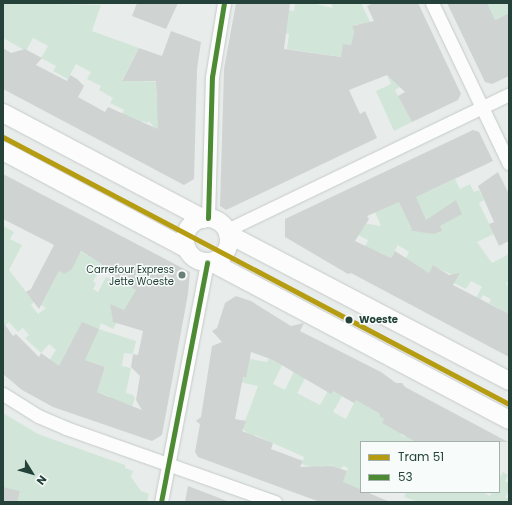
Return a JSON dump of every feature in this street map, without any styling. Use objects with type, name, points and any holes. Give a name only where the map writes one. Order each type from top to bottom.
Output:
[{"type":"street","points":[[206,218],[212,78],[224,3]]},
{"type":"street","points":[[432,3],[509,164]]},
{"type":"street","points":[[228,232],[509,94]]},
{"type":"street","points":[[3,113],[206,218],[219,222],[228,232],[509,381]]},
{"type":"street","points":[[3,151],[187,249],[195,258],[210,262],[509,420]]},
{"type":"street","points":[[187,249],[187,233],[194,223],[206,218]]},
{"type":"street","points":[[210,262],[225,254],[229,241],[228,232]]},
{"type":"street","points":[[161,502],[210,262]]},
{"type":"street","points":[[3,394],[52,422],[275,502]]},
{"type":"green space","points":[[3,3],[101,5],[92,31],[139,48],[122,80],[162,82],[156,85],[156,97],[160,97],[160,135],[149,121],[148,123],[142,121],[141,123],[122,114],[124,110],[110,103],[113,98],[99,90],[101,86],[87,79],[91,72],[76,64],[68,79],[53,71],[56,66],[41,58],[48,46],[33,38],[26,51],[3,38]]},
{"type":"green space","points":[[289,3],[289,10],[294,11],[295,3],[311,3],[333,8],[331,3],[361,3],[372,26],[360,31],[358,24],[352,26],[354,30],[349,58],[287,49],[289,34],[279,32]]},
{"type":"green space","points":[[487,3],[509,3],[509,13],[490,22]]},
{"type":"green space","points":[[396,66],[400,87],[395,90],[412,122],[394,131],[376,91],[391,84],[387,75]]},
{"type":"green space","points":[[455,179],[460,189],[470,184],[474,192],[479,190],[484,200],[479,203],[494,234],[477,242],[492,263],[509,254],[509,281],[506,283],[509,287],[509,319],[500,309],[489,303],[491,299],[483,295],[480,300],[476,298],[482,287],[471,281],[466,289],[454,283],[457,277],[433,266],[429,273],[405,260],[409,252],[398,245],[391,258],[379,252],[377,256],[364,249],[368,240],[346,229],[350,221],[381,226],[374,210],[399,202],[426,184],[429,191]]},
{"type":"green space","points":[[3,226],[14,232],[10,239],[22,245],[9,270],[34,302],[31,305],[38,314],[46,308],[41,305],[59,271],[64,274],[79,251],[104,264],[93,281],[96,284],[93,289],[98,292],[106,277],[122,285],[125,279],[139,285],[113,329],[101,323],[99,329],[136,341],[133,354],[124,353],[122,366],[131,368],[126,393],[133,395],[135,398],[132,407],[107,402],[109,396],[97,392],[105,367],[85,360],[58,369],[48,362],[56,350],[49,344],[41,353],[25,338],[29,335],[23,328],[18,332],[9,322],[3,327]]},
{"type":"green space","points":[[271,354],[284,361],[273,384],[285,390],[294,371],[306,377],[297,393],[320,405],[329,389],[342,396],[333,412],[346,419],[358,395],[370,402],[368,407],[380,414],[379,416],[384,419],[382,423],[403,432],[401,435],[405,437],[409,429],[423,441],[360,441],[360,490],[342,484],[348,468],[344,466],[340,469],[330,465],[328,470],[323,466],[314,468],[302,464],[304,457],[255,435],[250,450],[243,447],[248,433],[242,429],[258,386],[230,380],[231,375],[246,378],[234,356],[267,362]]},
{"type":"green space","points":[[3,413],[38,434],[125,465],[125,468],[133,471],[131,477],[141,491],[149,494],[147,502],[3,502]]},
{"type":"green space","points":[[503,472],[508,475],[505,481],[509,483],[509,491],[505,498],[509,498],[509,502],[419,502],[404,497],[406,493],[485,493],[490,496],[492,493],[500,493],[500,477]]},
{"type":"building","points":[[137,3],[178,3],[166,29],[132,16]]},
{"type":"building","points":[[236,3],[290,3],[284,49],[341,57],[343,44],[351,45],[354,31],[352,26],[374,21],[367,6],[373,3],[418,3],[461,94],[458,100],[412,122],[398,96],[405,92],[387,75],[349,90],[360,114],[365,111],[377,138],[226,210],[220,206],[224,69]]},
{"type":"building","points":[[447,3],[487,3],[495,20],[509,13],[509,76],[492,84],[485,82]]},
{"type":"building","points":[[171,31],[201,42],[197,69],[194,179],[184,185],[3,89],[3,48],[11,53],[25,49],[42,58],[36,65],[67,81],[70,75],[77,79],[84,86],[78,97],[105,112],[108,107],[158,129],[156,81],[122,81],[139,48],[162,56]]},
{"type":"building","points":[[473,130],[479,132],[493,161],[416,197],[426,220],[456,200],[462,214],[440,226],[442,231],[434,234],[413,231],[410,230],[412,229],[399,202],[367,216],[369,219],[355,241],[391,258],[395,251],[429,273],[433,265],[449,275],[460,273],[453,285],[509,314],[509,357],[351,273],[348,274],[285,237],[285,219]]},
{"type":"building","points":[[498,172],[509,194],[509,241],[499,246],[489,224],[494,222],[478,186]]},
{"type":"building","points":[[3,174],[190,272],[188,294],[162,435],[152,441],[53,407],[22,390],[3,374],[3,322],[13,336],[16,334],[39,357],[41,353],[59,366],[82,322],[99,329],[85,360],[105,367],[97,392],[142,410],[136,400],[140,376],[131,367],[133,354],[138,355],[143,331],[113,322],[110,304],[124,310],[136,290],[100,268],[102,264],[81,251],[72,269],[64,274],[59,271],[39,309],[26,292],[31,289],[54,245],[3,219]]},
{"type":"building","points":[[236,296],[251,301],[291,326],[304,323],[300,331],[381,372],[396,383],[402,383],[405,387],[508,442],[414,441],[382,423],[384,419],[379,416],[380,414],[356,400],[354,403],[333,391],[331,394],[273,360],[251,352],[246,378],[243,377],[235,419],[246,421],[242,431],[273,443],[271,449],[303,461],[300,467],[332,466],[347,471],[343,482],[360,489],[360,493],[369,493],[390,502],[320,502],[198,457],[195,452],[200,424],[196,421],[201,417],[212,346],[222,342],[212,331],[217,328],[225,303]]},
{"type":"building","points":[[188,486],[227,501],[185,502]]},
{"type":"building","points":[[3,487],[20,491],[17,502],[3,502]]},
{"type":"tram line","name":"51","points":[[3,137],[509,404]]},
{"type":"transit line","name":"53","points":[[208,218],[212,77],[224,3]]},
{"type":"transit line","name":"53","points":[[161,502],[207,262]]},
{"type":"place","name":"Carrefour Express Jette Woeste","points":[[182,275]]},
{"type":"place","name":"Woeste","points":[[349,320]]}]
